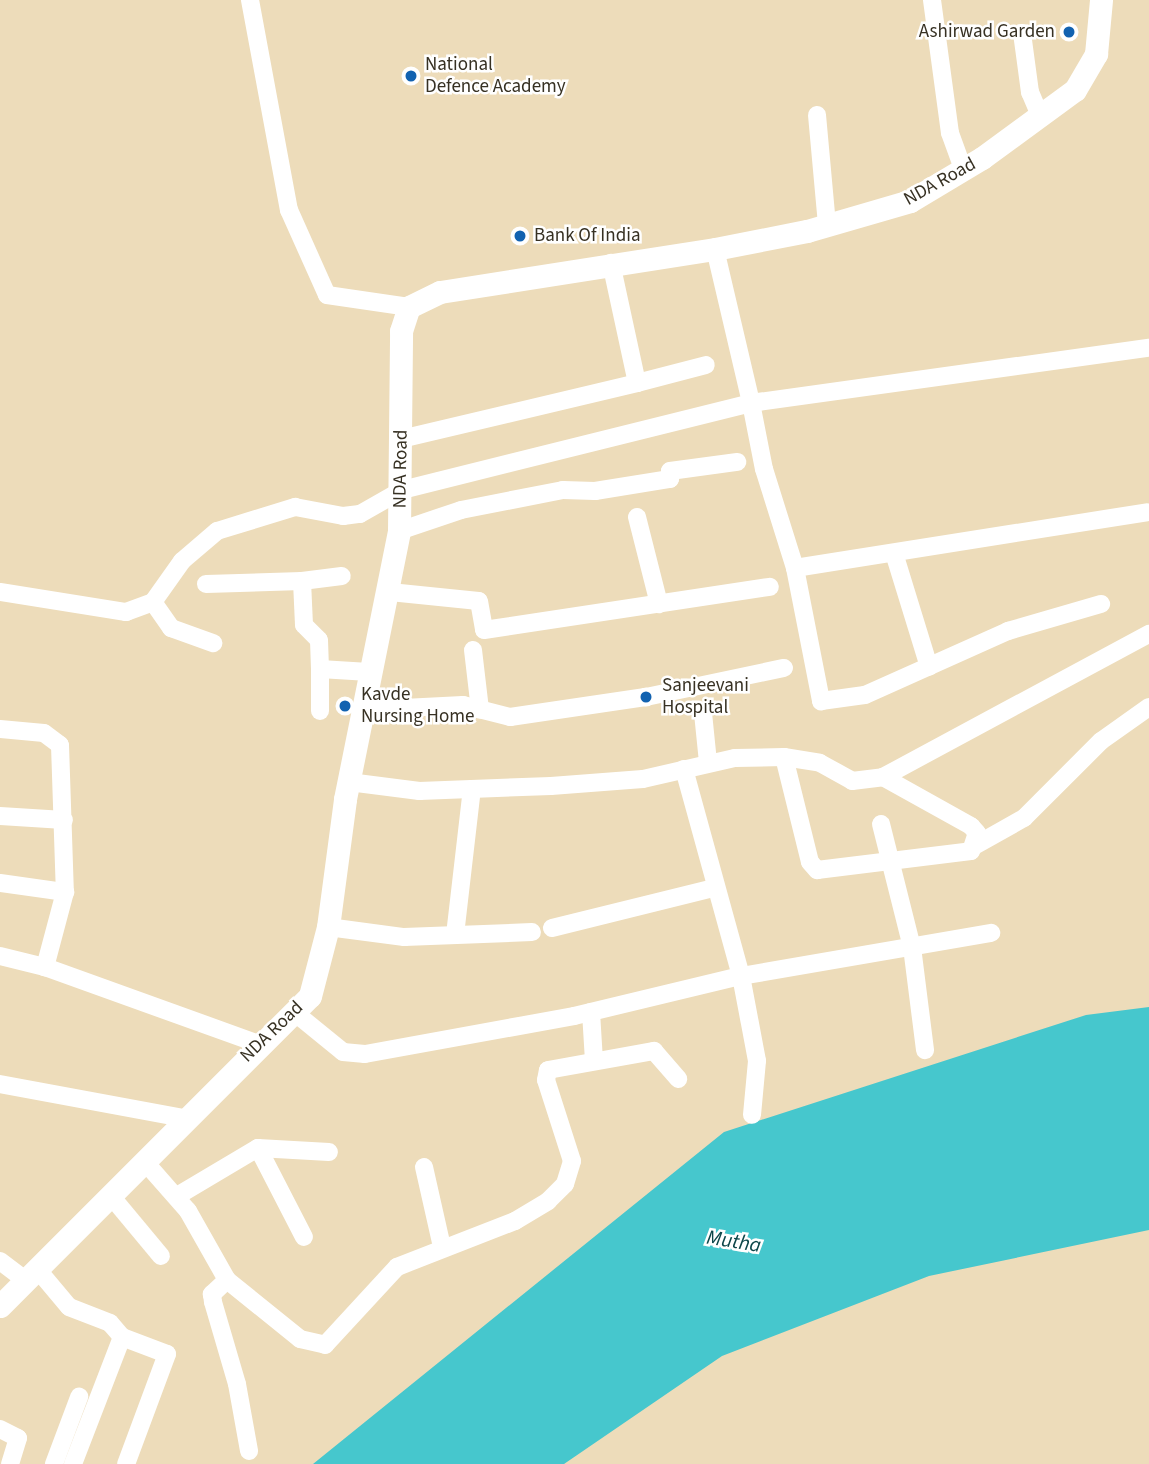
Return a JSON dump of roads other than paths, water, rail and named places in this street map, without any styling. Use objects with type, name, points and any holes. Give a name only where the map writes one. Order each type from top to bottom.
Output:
[{"type":"main road","name":"NDA Road","points":[[0,1306],[145,1162],[184,1118],[310,996],[328,927],[349,782],[369,672],[390,592],[399,531],[402,490],[401,331],[409,307],[440,292],[611,263],[715,249],[827,225],[910,201],[963,169],[1075,90],[1090,71],[1101,27],[1101,0]]},
{"type":"street","points":[[250,0],[289,210],[327,295],[409,307]]},
{"type":"street","points":[[932,0],[950,133],[963,169]]},
{"type":"street","points":[[1022,33],[1030,92],[1040,116]]},
{"type":"street","points":[[817,115],[827,225]]},
{"type":"street","points":[[715,249],[764,469],[794,568],[821,701],[865,695],[1008,631],[1101,604]]},
{"type":"street","points":[[611,263],[637,383]]},
{"type":"street","points":[[0,592],[100,611],[126,612],[153,601],[183,561],[217,531],[295,507],[343,516],[360,514],[402,490],[751,402],[1149,348]]},
{"type":"street","points":[[401,439],[706,365]]},
{"type":"street","points":[[399,531],[461,510],[563,490],[595,491],[670,479],[670,471],[737,462]]},
{"type":"street","points":[[794,568],[1147,512]]},
{"type":"street","points":[[637,517],[659,604]]},
{"type":"street","points":[[894,553],[929,667]]},
{"type":"street","points":[[206,584],[302,581],[342,576]]},
{"type":"street","points":[[302,581],[304,625],[319,640],[320,711]]},
{"type":"street","points":[[390,592],[479,601],[484,631],[770,587]]},
{"type":"street","points":[[153,601],[171,628],[213,643]]},
{"type":"street","points":[[349,782],[419,791],[472,789],[643,779],[708,762],[785,757],[820,763],[852,781],[883,777],[1149,634]]},
{"type":"street","points":[[473,650],[480,710]]},
{"type":"street","points":[[364,710],[463,705],[510,717],[646,697],[784,668]]},
{"type":"street","points":[[320,669],[369,672]]},
{"type":"street","points":[[785,757],[810,862],[827,870],[964,855],[976,845],[1024,818],[1101,741],[1149,707]]},
{"type":"street","points":[[702,713],[708,762]]},
{"type":"street","points":[[0,729],[44,733],[60,745],[65,892],[45,967]]},
{"type":"street","points":[[684,769],[714,888],[741,976],[757,1061],[752,1115]]},
{"type":"street","points":[[883,777],[971,826],[977,833],[976,845]]},
{"type":"street","points":[[455,935],[472,789]]},
{"type":"street","points":[[0,816],[64,820]]},
{"type":"street","points":[[881,824],[912,947],[925,1050]]},
{"type":"street","points":[[0,883],[65,892]]},
{"type":"street","points":[[552,928],[714,888]]},
{"type":"street","points":[[328,927],[404,937],[531,932]]},
{"type":"street","points":[[294,1012],[343,1052],[354,1054],[591,1012],[741,976],[991,933]]},
{"type":"street","points":[[0,957],[45,967],[259,1044]]},
{"type":"street","points":[[591,1012],[594,1061]]},
{"type":"street","points":[[145,1162],[177,1196],[227,1280],[300,1339],[325,1345],[397,1267],[442,1247],[514,1221],[548,1201],[565,1184],[572,1161],[545,1074],[594,1061],[653,1051],[678,1079]]},
{"type":"street","points":[[0,1084],[184,1118]]},
{"type":"street","points":[[177,1196],[258,1148],[329,1152]]},
{"type":"street","points":[[258,1148],[304,1237]]},
{"type":"street","points":[[424,1167],[442,1247]]},
{"type":"street","points":[[111,1196],[161,1255]]},
{"type":"street","points":[[0,1261],[33,1275],[69,1307],[110,1323],[122,1337],[167,1354],[126,1464]]},
{"type":"street","points":[[227,1280],[212,1294],[213,1303],[237,1384],[249,1451]]},
{"type":"street","points":[[72,1464],[122,1337]]},
{"type":"street","points":[[54,1464],[79,1397]]},
{"type":"street","points":[[0,1429],[18,1437],[10,1464]]},
{"type":"water","name":"Mutha","points":[[1149,1007],[1149,1230],[929,1276],[722,1356],[564,1464],[313,1464],[724,1132],[1086,1015]]},
{"type":"place","name":"Ashirwad Garden","points":[[1069,32]]},
{"type":"place","name":"National Defence Academy","points":[[411,76]]},
{"type":"place","name":"Bank Of India","points":[[520,236]]},
{"type":"place","name":"Sanjeevani Hospital","points":[[646,697]]},
{"type":"place","name":"Kavde Nursing Home","points":[[345,706]]}]
